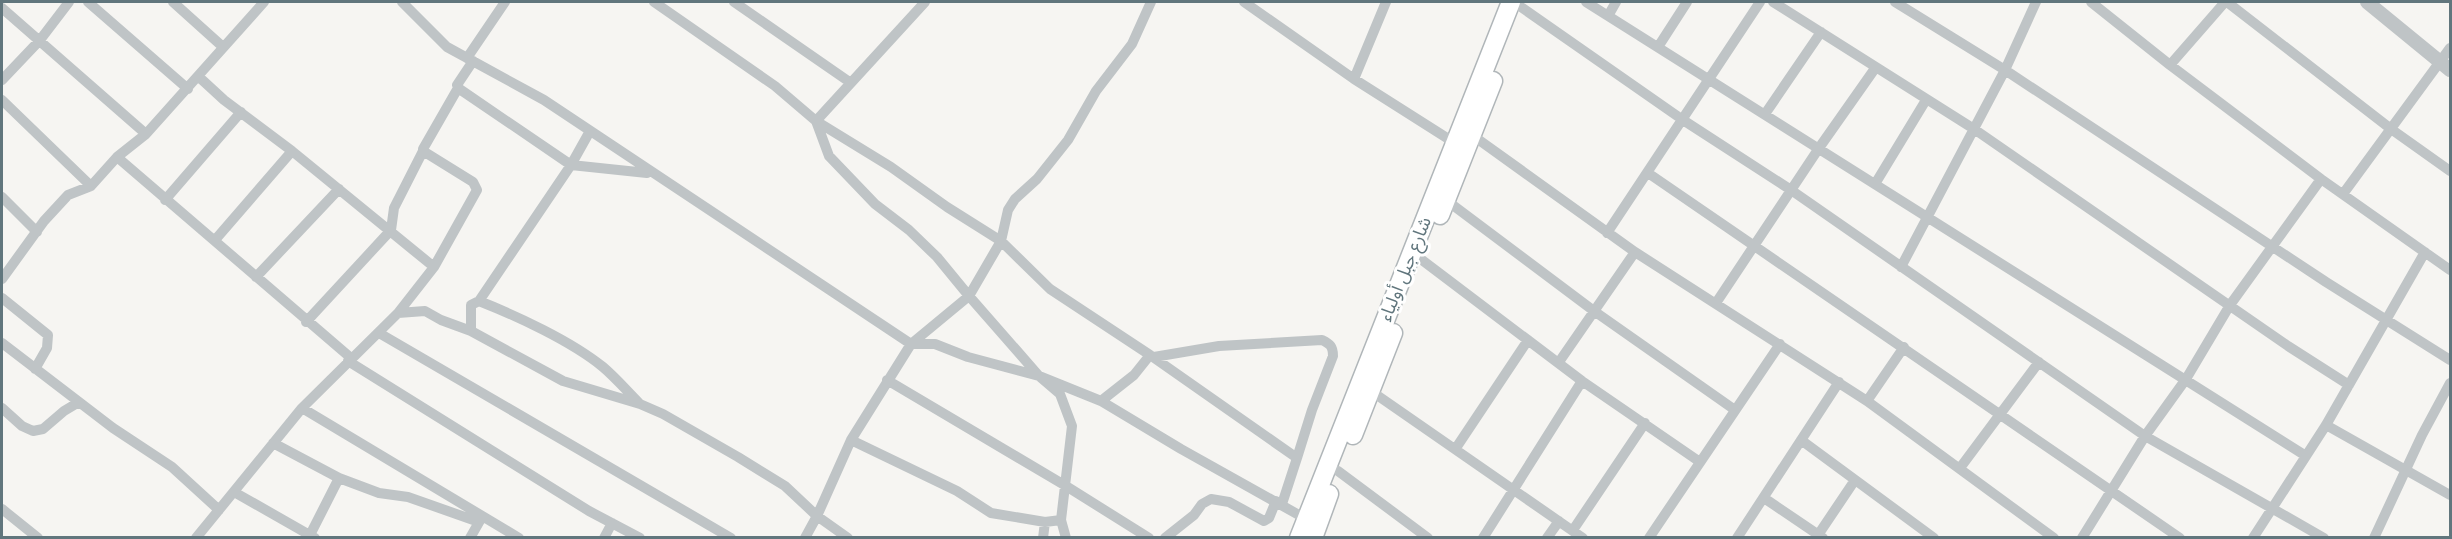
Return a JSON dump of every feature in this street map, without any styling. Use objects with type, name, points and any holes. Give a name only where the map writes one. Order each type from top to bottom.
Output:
[{"type":"main road","name":"شارع جبل أولياء","points":[[1313,537],[1446,200],[1512,4]]},
{"type":"main road","name":"شارع جبل أولياء","points":[[1299,537],[1464,142]]},
{"type":"street","points":[[2,80],[40,40],[69,2]]},
{"type":"street","points":[[88,2],[188,89]]},
{"type":"street","points":[[173,2],[223,46]]},
{"type":"street","points":[[2,279],[68,195],[91,186],[117,157],[146,134],[264,2]]},
{"type":"street","points":[[402,2],[447,47],[544,100],[650,173],[911,344],[935,344],[968,357],[1039,376],[1101,400],[1181,449],[1306,519]]},
{"type":"street","points":[[306,321],[391,230],[394,208],[458,88],[457,85],[470,60],[505,2]]},
{"type":"street","points":[[654,2],[670,6],[775,86],[816,121],[891,167],[1000,241],[1050,289],[1152,356],[1297,458]]},
{"type":"street","points":[[734,2],[851,83]]},
{"type":"street","points":[[816,121],[925,2]]},
{"type":"street","points":[[805,537],[817,516],[850,440],[887,380],[911,344],[969,296],[1000,241],[1008,210],[1015,199],[1037,179],[1068,140],[1096,91],[1132,44],[1151,2]]},
{"type":"street","points":[[1244,2],[1354,79],[1464,142],[1839,382],[2054,537]]},
{"type":"street","points":[[1354,79],[1386,2]]},
{"type":"street","points":[[1586,2],[2307,456]]},
{"type":"street","points":[[1608,16],[1616,2]]},
{"type":"street","points":[[1658,47],[1687,2]]},
{"type":"street","points":[[1607,233],[1710,81],[1760,2]]},
{"type":"street","points":[[1773,2],[1974,129],[2288,346],[2349,385]]},
{"type":"street","points":[[1895,2],[2005,70],[2272,247],[2451,360]]},
{"type":"street","points":[[1901,267],[2005,70],[2036,2]]},
{"type":"street","points":[[2091,2],[2321,179],[2451,270]]},
{"type":"street","points":[[2170,65],[2226,2],[2391,129],[2451,171]]},
{"type":"street","points":[[2367,2],[2446,66]]},
{"type":"street","points":[[1512,4],[1791,190],[2145,436],[2324,537]]},
{"type":"street","points":[[2,8],[146,134]]},
{"type":"street","points":[[1765,114],[1821,32]]},
{"type":"street","points":[[2343,194],[2391,129],[2446,66],[2451,48]]},
{"type":"street","points":[[1716,303],[1819,148],[1876,68]]},
{"type":"street","points":[[199,77],[434,267]]},
{"type":"street","points":[[458,88],[571,165],[650,173]]},
{"type":"street","points":[[2,100],[91,186]]},
{"type":"street","points":[[1875,184],[1926,100]]},
{"type":"street","points":[[165,200],[241,112]]},
{"type":"street","points":[[816,121],[829,156],[875,204],[909,230],[938,257],[1039,376],[1060,394],[1072,426],[1060,520],[1066,537]]},
{"type":"street","points":[[471,331],[471,306],[479,301],[571,165],[590,131]]},
{"type":"street","points":[[214,240],[292,151]]},
{"type":"street","points":[[196,537],[302,408],[398,313],[434,267],[477,190],[473,182],[423,151]]},
{"type":"street","points":[[117,157],[350,359],[612,523],[640,537]]},
{"type":"street","points":[[1648,173],[1755,244],[2180,537]]},
{"type":"street","points":[[2082,537],[2145,436],[2186,379],[2230,305],[2321,179]]},
{"type":"street","points":[[255,277],[339,189]]},
{"type":"street","points":[[2,197],[37,232]]},
{"type":"street","points":[[1446,200],[1594,311],[1735,410]]},
{"type":"street","points":[[1559,362],[1635,252]]},
{"type":"street","points":[[2253,537],[2326,425],[2425,252]]},
{"type":"street","points":[[1422,260],[1582,381],[1700,462]]},
{"type":"street","points":[[2,298],[48,335],[47,348],[35,369]]},
{"type":"street","points":[[479,301],[563,341],[589,357],[617,380],[640,404]]},
{"type":"street","points":[[398,313],[424,311],[471,331],[563,381],[640,404],[672,419],[785,486],[817,516],[848,537]]},
{"type":"street","points":[[379,333],[731,537]]},
{"type":"street","points":[[1101,400],[1134,375],[1152,356],[1219,346],[1322,340],[1330,343],[1333,348],[1333,356],[1312,410],[1297,458],[1279,503],[1269,518],[1264,521],[1229,502],[1211,499],[1202,504],[1194,515],[1165,537]]},
{"type":"street","points":[[1456,448],[1528,340]]},
{"type":"street","points":[[2,344],[113,428],[172,467],[219,510]]},
{"type":"street","points":[[1649,537],[1780,344]]},
{"type":"street","points":[[1867,401],[1904,347]]},
{"type":"street","points":[[1960,468],[2038,362]]},
{"type":"street","points":[[887,380],[1149,537]]},
{"type":"street","points":[[1483,537],[1582,381]]},
{"type":"street","points":[[1737,537],[1839,382]]},
{"type":"street","points":[[2374,537],[2451,383]]},
{"type":"street","points":[[1371,391],[1584,537]]},
{"type":"street","points":[[2,408],[22,426],[33,431],[43,429],[64,411],[79,402]]},
{"type":"street","points":[[302,408],[480,519],[519,537]]},
{"type":"street","points":[[1573,530],[1645,423]]},
{"type":"street","points":[[2326,425],[2451,495]]},
{"type":"street","points":[[850,440],[957,491],[991,513],[1045,522],[1060,520]]},
{"type":"street","points":[[1801,440],[1934,537]]},
{"type":"street","points":[[273,443],[339,478],[379,493],[408,497],[480,519]]},
{"type":"street","points":[[1338,471],[1428,537]]},
{"type":"street","points":[[234,492],[312,536],[339,478]]},
{"type":"street","points":[[1764,498],[1819,536],[1855,480]]},
{"type":"street","points":[[2,509],[38,537]]},
{"type":"street","points":[[470,537],[480,519]]},
{"type":"street","points":[[1546,537],[1559,521]]},
{"type":"street","points":[[1043,537],[1045,522]]},
{"type":"street","points":[[604,537],[612,523]]},
{"type":"street","points":[[2296,537],[2302,526]]}]
